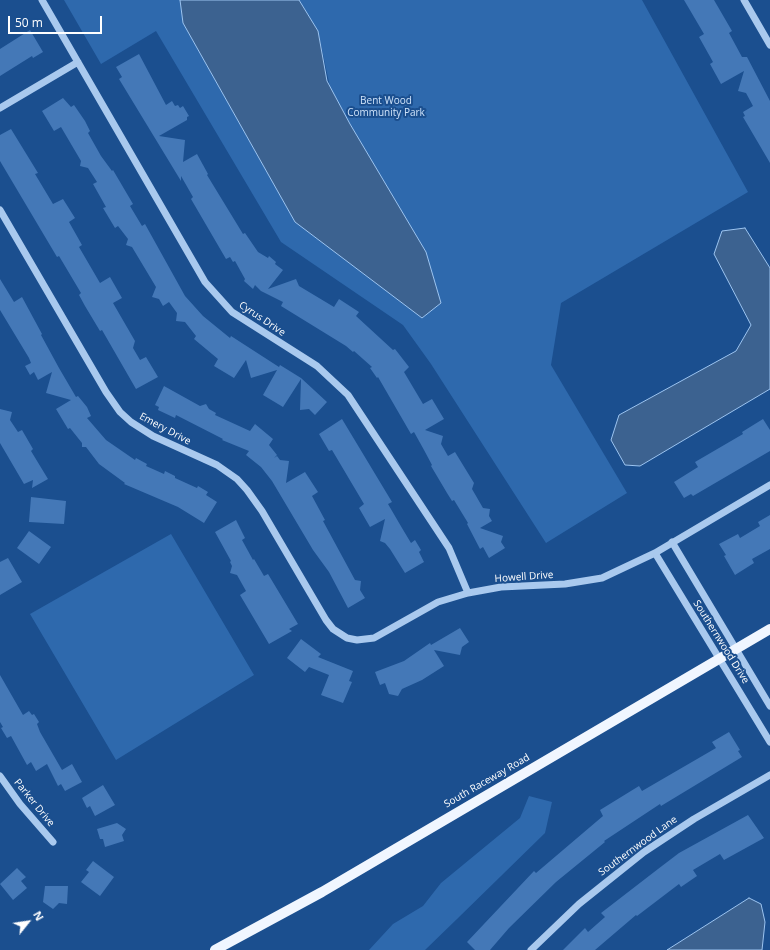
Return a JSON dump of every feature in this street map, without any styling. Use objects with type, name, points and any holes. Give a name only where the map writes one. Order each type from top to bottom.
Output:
[{"type":"main road","name":"South Raceway Road","points":[[215,950],[322,892],[770,629]]},
{"type":"street","name":"Cyrus Drive","points":[[42,0],[209,287],[222,302],[242,320],[317,366],[348,394],[449,548],[468,593]]},
{"type":"street","points":[[744,0],[770,45]]},
{"type":"street","points":[[0,108],[78,62]]},
{"type":"street","name":"Emery Drive","points":[[0,210],[106,392],[120,412],[153,436],[217,465],[237,480],[247,490],[262,511],[326,620],[333,629],[347,638]]},
{"type":"street","name":"Howell Drive","points":[[347,638],[357,640],[374,638],[438,602],[468,593],[501,587],[565,584],[590,581],[617,572],[654,553],[770,485]]},
{"type":"street","name":"Southernwood Drive","points":[[672,542],[770,706]]},
{"type":"street","name":"Southernwood Drive","points":[[654,553],[770,742]]},
{"type":"street","name":"Southernwood Lane","points":[[531,950],[579,904],[638,856],[687,823],[770,775]]},
{"type":"street","name":"Parker Drive","points":[[0,776],[20,804],[53,842]]},
{"type":"green space","name":"Bent Wood Community Park","points":[[64,0],[180,0],[183,23],[295,222],[350,124],[330,87],[318,31],[299,0],[642,0],[748,192],[561,303],[551,365],[627,493],[546,543],[431,364],[403,325],[281,242],[156,31],[101,64]]},
{"type":"green space","points":[[171,534],[254,675],[116,760],[30,614]]},
{"type":"green space","points":[[529,796],[552,802],[545,833],[425,950],[369,950],[393,924],[423,906],[441,883],[520,818]]},
{"type":"shaded area","points":[[180,0],[299,0],[318,31],[327,81],[350,124],[426,252],[441,303],[422,318],[295,222],[183,23]]},
{"type":"shaded area","points":[[745,228],[770,268],[770,389],[640,466],[625,465],[611,440],[619,415],[736,351],[751,325],[714,254],[722,231]]},
{"type":"shaded area","points":[[749,898],[761,904],[765,922],[762,950],[667,950]]},
{"type":"building","points":[[684,0],[714,0],[732,31],[729,33],[742,57],[747,57],[770,101],[770,163],[743,117],[745,116],[743,112],[753,106],[746,93],[738,91],[744,71],[721,84],[710,64],[713,62],[699,37],[704,34]]},
{"type":"building","points":[[30,30],[43,52],[33,58],[32,56],[0,76],[0,49]]},
{"type":"building","points":[[139,54],[166,105],[172,101],[175,106],[178,105],[180,108],[183,106],[189,116],[187,117],[187,120],[159,136],[185,140],[183,162],[197,154],[208,174],[207,175],[243,234],[245,233],[258,252],[268,258],[269,256],[276,262],[275,264],[283,270],[268,289],[296,279],[299,286],[334,307],[339,299],[359,312],[356,316],[393,350],[395,349],[409,367],[404,372],[423,404],[432,399],[444,419],[425,430],[443,436],[441,444],[448,456],[455,452],[474,483],[472,489],[483,508],[490,509],[489,516],[492,521],[480,528],[503,536],[501,542],[505,548],[489,558],[483,547],[480,549],[467,524],[468,523],[454,500],[452,501],[447,493],[431,466],[432,465],[414,432],[411,434],[378,377],[377,378],[370,368],[372,367],[354,351],[353,352],[346,346],[281,306],[283,302],[261,291],[255,285],[253,289],[244,281],[245,279],[235,261],[233,262],[230,257],[226,259],[191,199],[193,197],[181,176],[181,181],[119,79],[122,77],[116,67]]},
{"type":"building","points":[[63,98],[71,107],[74,105],[85,121],[90,131],[88,133],[101,156],[112,171],[113,170],[133,204],[130,206],[142,226],[145,224],[185,296],[203,316],[230,338],[231,336],[279,367],[280,365],[301,378],[327,402],[315,415],[309,409],[300,410],[301,379],[283,407],[263,395],[277,370],[251,378],[246,360],[234,378],[214,366],[218,359],[194,339],[196,336],[185,322],[176,321],[177,313],[169,302],[163,306],[159,299],[152,297],[156,287],[132,247],[126,245],[128,239],[118,226],[115,228],[103,208],[106,207],[93,184],[97,182],[88,168],[80,166],[81,161],[61,127],[54,131],[42,111]]},
{"type":"building","points":[[11,129],[38,173],[35,174],[53,204],[63,199],[75,218],[69,222],[82,245],[79,247],[100,283],[110,277],[122,298],[113,303],[135,341],[133,348],[140,360],[146,357],[158,377],[136,389],[102,330],[100,331],[85,306],[79,295],[81,293],[59,256],[57,257],[0,161],[0,135]]},
{"type":"building","points":[[0,279],[14,302],[22,297],[42,334],[41,335],[76,397],[78,396],[87,407],[91,416],[87,418],[106,440],[135,460],[136,458],[147,464],[146,466],[164,474],[165,471],[175,476],[175,478],[197,488],[198,486],[208,492],[206,495],[217,502],[204,523],[178,507],[124,484],[125,483],[99,464],[86,447],[82,447],[82,443],[70,428],[68,429],[56,409],[71,400],[46,393],[52,372],[38,380],[34,372],[30,375],[25,366],[31,363],[29,358],[0,310]]},
{"type":"building","points":[[164,386],[200,406],[206,404],[209,409],[216,413],[215,415],[250,431],[255,424],[273,439],[269,445],[277,455],[274,458],[277,456],[280,460],[289,461],[286,483],[305,472],[318,492],[312,496],[325,520],[323,521],[355,580],[361,581],[360,590],[365,598],[348,608],[329,572],[313,550],[272,481],[261,467],[246,455],[249,451],[222,440],[223,439],[176,415],[175,418],[158,410],[159,407],[155,405]]},
{"type":"building","points":[[0,409],[12,412],[10,420],[18,432],[22,430],[33,449],[31,451],[48,479],[32,488],[33,480],[24,484],[0,443]]},
{"type":"building","points":[[342,419],[392,502],[388,504],[411,543],[415,540],[421,550],[419,552],[424,562],[405,573],[390,549],[385,543],[380,541],[385,519],[370,527],[359,508],[364,504],[332,450],[329,451],[319,434]]},
{"type":"building","points":[[763,419],[770,430],[770,451],[693,496],[691,494],[684,498],[674,482],[698,467],[695,462],[743,434],[742,432]]},
{"type":"building","points":[[31,497],[66,501],[64,524],[29,522]]},
{"type":"building","points":[[770,515],[770,549],[752,559],[754,563],[735,575],[719,544],[738,534],[740,538],[760,526],[758,522]]},
{"type":"building","points":[[236,520],[245,538],[242,540],[253,560],[254,559],[264,576],[268,574],[298,624],[289,629],[292,631],[269,644],[240,595],[246,591],[237,575],[230,573],[232,566],[231,561],[215,532]]},
{"type":"building","points":[[29,531],[51,547],[39,564],[17,548]]},
{"type":"building","points":[[8,558],[22,582],[0,595],[0,562]]},
{"type":"building","points":[[460,628],[469,642],[462,647],[460,655],[434,650],[444,666],[422,680],[402,689],[398,696],[389,694],[385,683],[380,685],[375,672],[404,661],[430,643],[431,645]]},
{"type":"building","points":[[301,639],[321,654],[318,657],[353,671],[349,681],[352,682],[343,703],[321,695],[329,675],[309,667],[305,672],[287,658]]},
{"type":"building","points":[[0,675],[23,715],[29,711],[32,715],[34,714],[39,722],[37,724],[40,732],[62,770],[72,764],[82,782],[65,791],[61,784],[58,786],[47,764],[36,771],[31,762],[27,765],[11,736],[7,738],[1,728],[3,727],[0,722]]},
{"type":"building","points":[[729,732],[740,750],[738,751],[742,757],[661,806],[660,804],[604,841],[605,842],[556,882],[509,928],[490,950],[475,950],[467,942],[534,871],[536,873],[603,816],[600,810],[639,786],[642,791],[716,748],[712,742]]},
{"type":"building","points":[[103,785],[115,805],[95,816],[90,806],[87,808],[82,798]]},
{"type":"building","points":[[748,815],[764,838],[724,860],[720,854],[693,870],[697,876],[681,887],[679,884],[637,916],[636,915],[595,950],[563,950],[585,928],[588,932],[605,917],[601,913],[679,853]]},
{"type":"building","points":[[117,823],[126,829],[122,835],[124,841],[105,847],[103,839],[100,839],[97,829]]},
{"type":"building","points":[[93,861],[114,877],[100,896],[81,882],[89,872],[86,870]]},
{"type":"building","points":[[17,868],[26,877],[21,881],[27,888],[13,900],[0,884]]},
{"type":"building","points":[[45,886],[68,886],[67,904],[59,903],[53,909],[43,902]]}]
